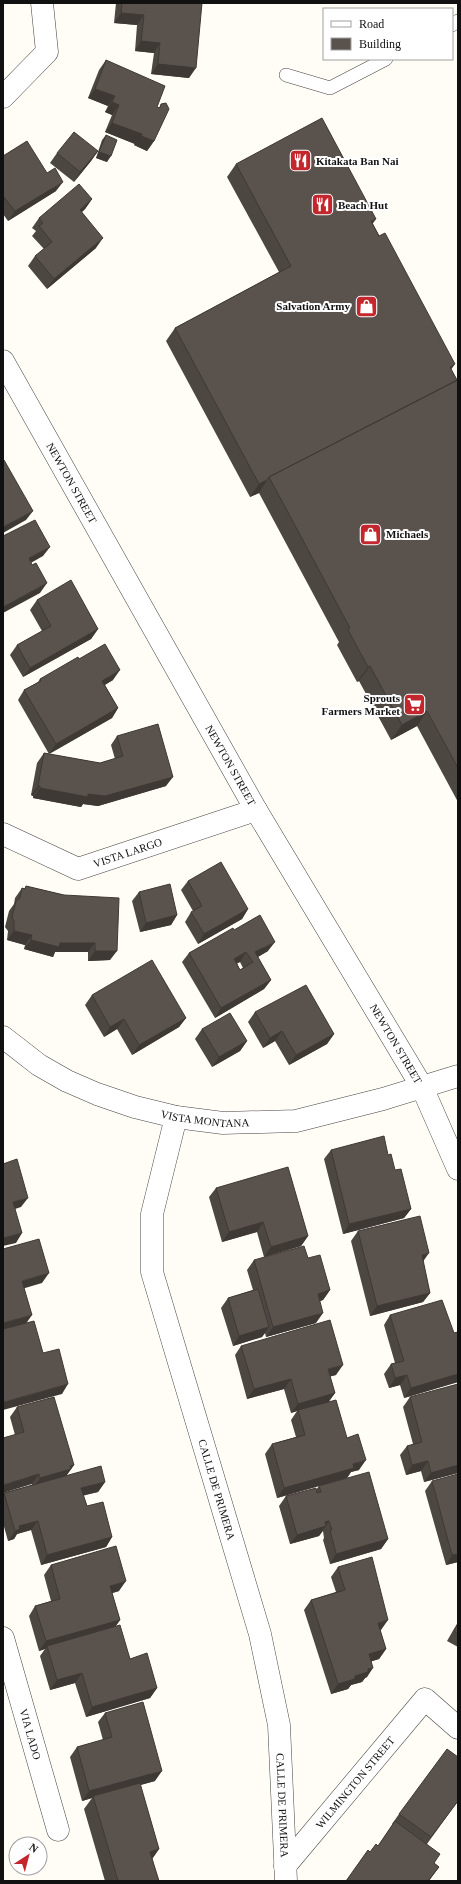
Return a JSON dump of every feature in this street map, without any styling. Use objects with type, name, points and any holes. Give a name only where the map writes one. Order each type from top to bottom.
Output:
[{"type":"street","points":[[3,97],[47,52],[42,3]]},
{"type":"street","name":"NEWTON STREET","points":[[3,361],[256,810],[422,1087],[458,1169]]},
{"type":"street","name":"VISTA LARGO","points":[[3,834],[78,869],[256,810]]},
{"type":"street","name":"VISTA MONTANA","points":[[3,1037],[39,1065],[97,1094],[135,1107],[176,1117],[223,1123],[296,1121],[383,1099],[458,1076]]},
{"type":"street","name":"CALLE DE PRIMERA","points":[[176,1117],[152,1214],[152,1272],[260,1634],[279,1725],[285,1874]]},
{"type":"street","name":"VIA LADO","points":[[3,1638],[58,1830]]},
{"type":"street","name":"WILMINGTON STREET","points":[[285,1874],[425,1699],[458,1728]]},
{"type":"lane","points":[[286,75],[330,88],[384,60]]},
{"type":"building","points":[[122,3],[202,3],[196,68],[158,64],[160,43],[141,41],[144,15],[121,13]]},
{"type":"building","points":[[106,60],[165,86],[157,107],[160,108],[161,104],[166,103],[169,109],[154,141],[141,136],[142,134],[112,123],[119,105],[112,102],[115,96],[95,89]]},
{"type":"building","points":[[322,118],[376,219],[371,221],[379,236],[385,233],[455,364],[450,367],[457,380],[269,477],[267,480],[259,484],[175,328],[291,266],[236,164]]},
{"type":"building","points":[[74,132],[98,151],[80,172],[57,153]]},
{"type":"building","points":[[106,135],[117,140],[111,156],[99,152]]},
{"type":"building","points":[[27,141],[47,173],[55,168],[63,182],[15,211],[3,196],[3,156]]},
{"type":"building","points":[[79,184],[92,199],[80,210],[103,238],[54,279],[35,256],[52,242],[39,226],[43,223],[39,218]]},
{"type":"building","name":"Michaels","points":[[458,380],[458,768],[427,711],[402,725],[370,666],[368,667],[348,630],[350,628],[269,477]]},
{"type":"building","points":[[3,460],[33,511],[3,527]]},
{"type":"building","points":[[35,520],[50,547],[29,558],[32,565],[36,563],[47,583],[3,607],[3,536]]},
{"type":"building","points":[[71,580],[98,629],[30,668],[17,645],[51,626],[37,600]]},
{"type":"building","points":[[105,644],[120,670],[102,681],[118,708],[56,744],[24,690],[78,657],[79,659]]},
{"type":"building","points":[[158,724],[173,777],[105,796],[88,794],[88,797],[40,788],[40,786],[38,786],[44,753],[100,763],[123,756],[117,736]]},
{"type":"building","points":[[221,862],[248,909],[204,934],[191,912],[202,906],[188,881]]},
{"type":"building","points":[[170,884],[177,915],[146,923],[139,892]]},
{"type":"building","points":[[26,886],[64,895],[119,898],[117,951],[95,951],[95,943],[60,943],[59,947],[31,940],[32,935],[14,931],[14,921],[12,917],[16,901],[20,898],[22,888],[25,889]]},
{"type":"building","points":[[260,915],[275,942],[255,952],[271,980],[221,1008],[189,953],[233,928],[234,930]],"holes":[[[246,952],[253,962],[240,970],[234,959]]]},
{"type":"building","points":[[152,960],[186,1018],[139,1045],[124,1019],[110,1027],[92,995]]},
{"type":"building","points":[[306,985],[334,1034],[296,1055],[282,1031],[270,1038],[255,1012]]},
{"type":"building","points":[[230,1013],[247,1041],[219,1057],[202,1029]]},
{"type":"building","points":[[384,1136],[388,1155],[391,1154],[395,1170],[401,1169],[411,1209],[349,1224],[331,1150]]},
{"type":"building","points":[[17,1159],[28,1198],[13,1202],[22,1233],[3,1238],[3,1164]]},
{"type":"building","points":[[288,1167],[308,1236],[271,1247],[263,1222],[229,1232],[216,1188]]},
{"type":"building","points":[[420,1216],[429,1253],[422,1255],[430,1293],[377,1306],[358,1231]]},
{"type":"building","points":[[39,1239],[49,1273],[22,1281],[32,1315],[3,1323],[3,1249]]},
{"type":"building","points":[[304,1246],[308,1258],[320,1255],[330,1290],[318,1294],[323,1313],[273,1327],[254,1260]]},
{"type":"building","points":[[258,1289],[269,1327],[239,1336],[228,1298]]},
{"type":"building","points":[[442,1300],[454,1333],[458,1332],[458,1374],[411,1388],[407,1375],[395,1378],[391,1364],[404,1361],[390,1315]]},
{"type":"building","points":[[330,1320],[343,1365],[328,1369],[335,1393],[298,1404],[291,1379],[254,1389],[241,1346]]},
{"type":"building","points":[[34,1321],[43,1353],[59,1349],[68,1384],[4,1402],[3,1329]]},
{"type":"building","points":[[458,1384],[458,1465],[431,1473],[428,1461],[412,1465],[407,1446],[422,1442],[410,1397]]},
{"type":"building","points":[[54,1397],[74,1465],[70,1466],[71,1469],[40,1478],[39,1474],[3,1485],[3,1438],[24,1432],[17,1407]]},
{"type":"building","points":[[336,1400],[347,1438],[358,1434],[366,1460],[353,1464],[354,1468],[284,1488],[272,1444],[305,1435],[298,1410]]},
{"type":"building","points":[[101,1466],[105,1482],[81,1488],[87,1506],[103,1502],[112,1537],[47,1555],[38,1521],[19,1526],[20,1529],[15,1531],[4,1493]]},
{"type":"building","points":[[369,1472],[388,1539],[336,1554],[329,1521],[325,1522],[326,1526],[297,1535],[286,1496],[316,1488],[317,1493],[321,1492],[319,1486]]},
{"type":"building","points":[[458,1474],[458,1554],[452,1555],[432,1481]]},
{"type":"building","points":[[116,1546],[126,1581],[110,1586],[120,1620],[46,1641],[35,1606],[60,1599],[51,1565]]},
{"type":"building","points":[[372,1557],[388,1620],[378,1623],[386,1649],[369,1654],[373,1668],[368,1669],[368,1672],[355,1676],[355,1679],[338,1684],[311,1600],[345,1590],[338,1567]]},
{"type":"building","points":[[458,1624],[458,1634],[454,1631]]},
{"type":"building","points":[[120,1625],[130,1659],[147,1653],[157,1688],[92,1707],[82,1673],[57,1680],[47,1646]]},
{"type":"building","points":[[143,1702],[162,1771],[89,1791],[77,1747],[112,1737],[105,1713]]},
{"type":"building","points":[[447,1749],[458,1757],[458,1801],[431,1837],[399,1814]]},
{"type":"building","points":[[140,1783],[159,1849],[150,1852],[159,1881],[118,1881],[93,1796]]},
{"type":"building","points":[[395,1821],[440,1854],[434,1863],[439,1867],[428,1881],[346,1881],[368,1850],[370,1852],[376,1844],[378,1846]]},
{"type":"place","name":"Kitakata Ban Nai","points":[[301,161]]},
{"type":"place","name":"Beach Hut","points":[[323,205]]},
{"type":"place","name":"Salvation Army","points":[[366,306]]},
{"type":"place","name":"Michaels","points":[[370,534]]},
{"type":"place","name":"Sprouts Farmers Market","points":[[415,704]]}]
